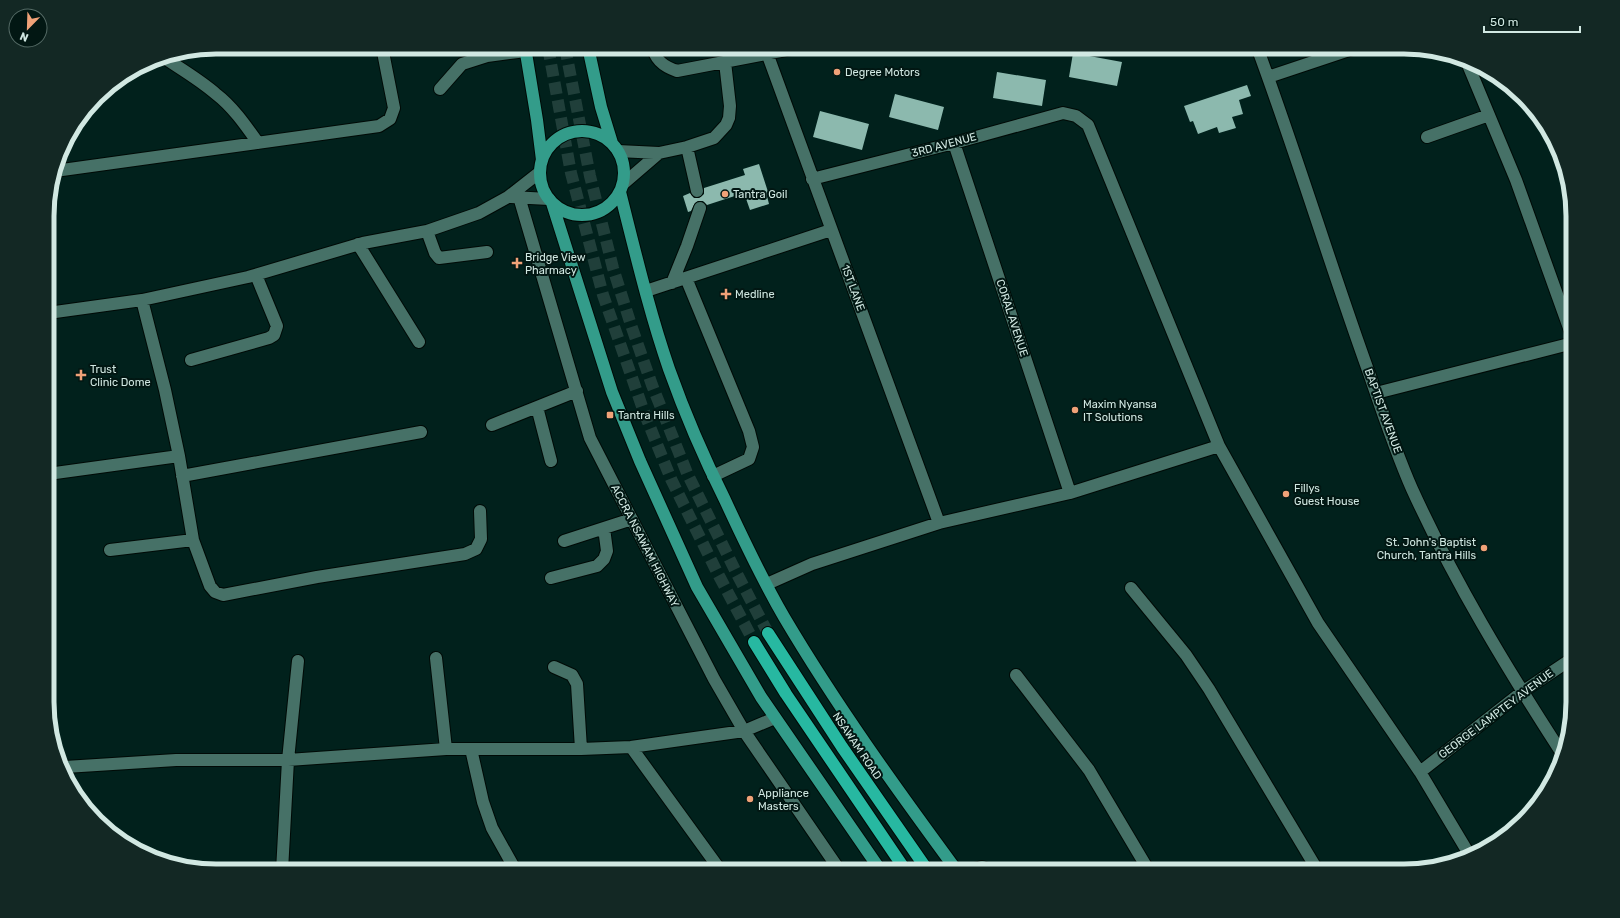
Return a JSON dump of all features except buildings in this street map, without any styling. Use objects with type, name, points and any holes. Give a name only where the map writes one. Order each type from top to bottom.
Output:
[{"type":"highway","name":"NSAWAM ROAD","points":[[768,633],[842,747],[923,864]]},
{"type":"highway","points":[[754,642],[786,694],[901,864]]},
{"type":"main road","points":[[526,54],[542,160]]},
{"type":"main road","points":[[550,201],[558,207],[573,214],[590,215],[605,208],[617,197],[621,188],[624,167],[615,147],[601,107],[590,54]]},
{"type":"main road","points":[[615,147],[594,132],[580,131],[566,134],[554,141],[545,152],[540,172],[544,191],[550,201],[612,392],[640,461],[697,587],[761,697],[876,864]]},
{"type":"main road","points":[[621,188],[646,291],[670,370],[705,459],[747,547],[791,628],[861,738],[952,864]]},
{"type":"street","points":[[61,170],[379,126],[390,119],[394,108],[383,54]]},
{"type":"street","points":[[440,88],[462,64],[498,54]]},
{"type":"street","points":[[655,54],[659,61],[666,68],[677,71],[762,54]]},
{"type":"street","name":"1ST LANE","points":[[767,54],[939,523]]},
{"type":"street","name":"BAPTIST AVENUE","points":[[1260,54],[1347,312],[1411,487],[1468,601],[1522,692],[1559,748]]},
{"type":"street","points":[[1268,77],[1337,54]]},
{"type":"street","points":[[169,62],[217,94],[242,121],[258,143]]},
{"type":"street","points":[[615,147],[659,153],[687,147],[714,138],[726,125],[730,106],[725,62]]},
{"type":"street","points":[[1469,68],[1516,180],[1566,319]]},
{"type":"street","name":"3RD AVENUE","points":[[812,179],[954,143],[1063,113],[1076,116],[1088,125],[1220,446]]},
{"type":"street","points":[[1427,137],[1489,115]]},
{"type":"street","name":"CORAL AVENUE","points":[[954,143],[1070,493]]},
{"type":"street","points":[[687,147],[697,191]]},
{"type":"street","points":[[621,188],[659,153]]},
{"type":"street","points":[[54,312],[142,300],[256,275],[358,244],[427,231],[479,213],[515,195],[540,172]]},
{"type":"street","points":[[515,195],[550,201]]},
{"type":"street","name":"ACCRA NSAWAM HIGHWAY","points":[[515,195],[590,438],[714,679],[744,731],[835,864]]},
{"type":"street","points":[[672,283],[688,246],[700,208]]},
{"type":"street","points":[[646,291],[831,230]]},
{"type":"street","points":[[427,231],[434,252],[439,258],[487,252]]},
{"type":"street","points":[[358,244],[419,342]]},
{"type":"street","points":[[191,360],[269,338],[274,335],[277,326],[256,275]]},
{"type":"street","points":[[686,278],[749,431],[753,446],[749,459],[713,476]]},
{"type":"street","points":[[142,300],[165,390],[179,456],[194,540],[210,586],[215,592],[223,595],[317,577],[465,554],[476,549],[481,538],[480,511]]},
{"type":"street","points":[[1376,393],[1566,345]]},
{"type":"street","points":[[492,425],[576,391]]},
{"type":"street","points":[[537,407],[551,461]]},
{"type":"street","points":[[182,476],[421,432]]},
{"type":"street","points":[[767,584],[812,564],[939,523],[1070,493],[1220,446],[1318,623],[1420,772],[1467,851]]},
{"type":"street","points":[[54,473],[179,456]]},
{"type":"street","points":[[564,541],[632,519]]},
{"type":"street","points":[[551,578],[597,566],[604,558],[607,551],[604,528]]},
{"type":"street","points":[[110,550],[194,540]]},
{"type":"street","points":[[1130,588],[1186,655],[1209,689],[1314,864]]},
{"type":"street","points":[[436,658],[446,749]]},
{"type":"street","points":[[282,864],[288,760],[298,661]]},
{"type":"street","name":"GEORGE LAMPTEY AVENUE","points":[[1420,772],[1522,692],[1566,663]]},
{"type":"street","points":[[554,667],[572,676],[577,684],[581,749]]},
{"type":"street","points":[[1016,675],[1089,770],[1145,864]]},
{"type":"street","points":[[67,767],[176,760],[288,760],[446,749],[581,749],[631,747],[744,731],[775,718]]},
{"type":"street","points":[[631,747],[716,864]]},
{"type":"street","points":[[471,749],[483,802],[492,828],[512,864]]},
{"type":"tunnel","points":[[549,54],[571,173],[603,295],[644,412],[671,479],[717,572],[754,642]]},
{"type":"tunnel","points":[[566,54],[590,176],[613,268],[631,325],[652,385],[687,473],[768,633]]},
{"type":"place","name":"Degree Motors","points":[[837,72]]},
{"type":"place","name":"Tantra Goil","points":[[725,194]]},
{"type":"place","name":"Bridge View Pharmacy","points":[[517,263]]},
{"type":"place","name":"Medline","points":[[726,294]]},
{"type":"place","name":"Trust Clinic Dome","points":[[81,375]]},
{"type":"place","name":"Maxim Nyansa IT Solutions","points":[[1075,410]]},
{"type":"place","name":"Tantra Hills","points":[[610,415]]},
{"type":"place","name":"Fillys Guest House","points":[[1286,494]]},
{"type":"place","name":"St. John's Baptist Church, Tantra Hills","points":[[1484,548]]},
{"type":"place","name":"Appliance Masters","points":[[750,799]]}]
